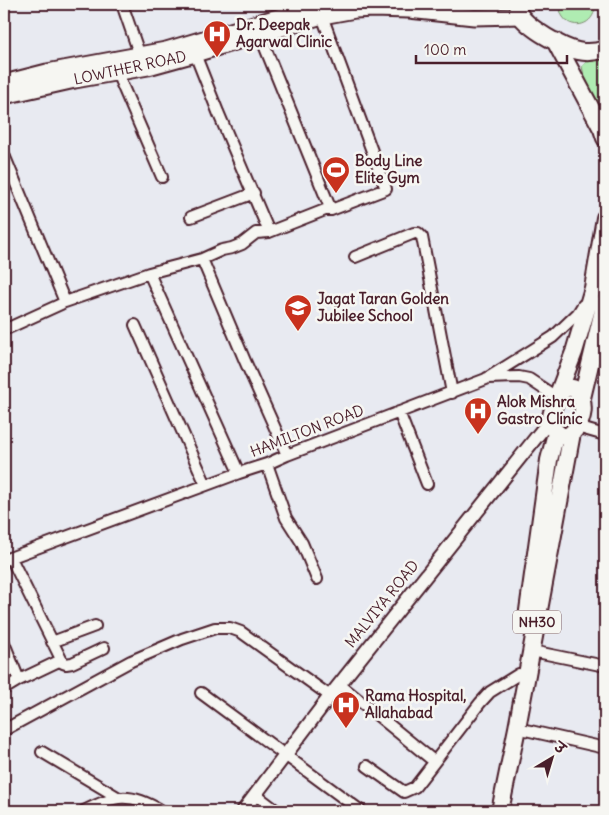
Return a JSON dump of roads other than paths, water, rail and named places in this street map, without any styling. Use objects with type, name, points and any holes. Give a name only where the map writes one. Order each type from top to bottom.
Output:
[{"type":"highway","points":[[519,10],[530,25],[555,41],[576,50],[590,52],[605,49]]},
{"type":"highway","points":[[555,41],[605,138]]},
{"type":"highway","points":[[564,428],[557,396],[574,352],[593,288],[605,218]]},
{"type":"highway","points":[[564,428],[583,409],[582,398],[605,302]]},
{"type":"highway","points":[[557,396],[566,388],[573,388],[579,392],[582,398]]},
{"type":"highway","name":"NH30","points":[[500,811],[532,651],[564,428]]},
{"type":"highway","name":"NH30","points":[[488,811],[519,674],[549,460],[564,428]]},
{"type":"main road","name":"LOWTHER ROAD","points":[[4,83],[48,72],[166,50],[290,8],[409,10],[474,17],[519,10]]},
{"type":"main road","name":"LOWTHER ROAD","points":[[4,96],[75,80],[117,73],[195,54],[260,35],[322,10]]},
{"type":"street","points":[[122,4],[140,56]]},
{"type":"street","points":[[4,155],[65,302],[149,273],[202,259],[242,244],[256,233],[269,232],[386,189],[322,10]]},
{"type":"street","points":[[260,35],[331,210]]},
{"type":"street","points":[[195,54],[269,232]]},
{"type":"street","points":[[117,73],[162,177]]},
{"type":"street","points":[[191,217],[254,193]]},
{"type":"street","points":[[355,257],[414,233],[418,233],[422,237],[452,393]]},
{"type":"street","points":[[202,259],[287,454]]},
{"type":"street","points":[[149,273],[239,472]]},
{"type":"street","name":"HAMILTON ROAD","points":[[7,559],[239,472],[267,464],[287,454],[452,393],[486,378],[553,337],[578,313],[593,288]]},
{"type":"street","points":[[4,330],[61,304]]},
{"type":"street","points":[[135,325],[206,485]]},
{"type":"street","points":[[486,378],[519,377],[529,379],[557,396]]},
{"type":"street","points":[[400,412],[427,484]]},
{"type":"street","points":[[564,428],[605,434]]},
{"type":"street","name":"MALVIYA ROAD","points":[[243,811],[339,684],[564,428]]},
{"type":"street","points":[[267,464],[286,518],[302,543],[317,579]]},
{"type":"street","points":[[7,559],[64,663],[68,664],[104,648]]},
{"type":"street","points":[[52,642],[95,626]]},
{"type":"street","points":[[4,730],[131,661],[182,639],[215,628],[230,628],[241,632],[330,696]]},
{"type":"street","points":[[4,643],[20,680]]},
{"type":"street","points":[[532,651],[605,666]]},
{"type":"street","points":[[4,689],[61,660]]},
{"type":"street","points":[[367,766],[398,789],[404,792],[410,790],[490,692],[519,674]]},
{"type":"street","points":[[339,684],[430,758]]},
{"type":"street","points":[[202,693],[361,811]]},
{"type":"street","points":[[517,728],[605,748]]},
{"type":"street","points":[[42,752],[119,798]]},
{"type":"street","points":[[256,795],[277,811]]},
{"type":"street","points":[[84,811],[110,800],[126,796],[161,811]]},
{"type":"place","name":"Dr. Deepak Agarwal Clinic","points":[[217,58]]},
{"type":"place","name":"Body Line Elite Gym","points":[[336,194]]},
{"type":"place","name":"Jagat Taran Golden Jubilee School","points":[[298,332]]},
{"type":"place","name":"Alok Mishra Gastro Clinic","points":[[478,435]]},
{"type":"place","name":"Rama Hospital, Allahabad","points":[[346,729]]}]
